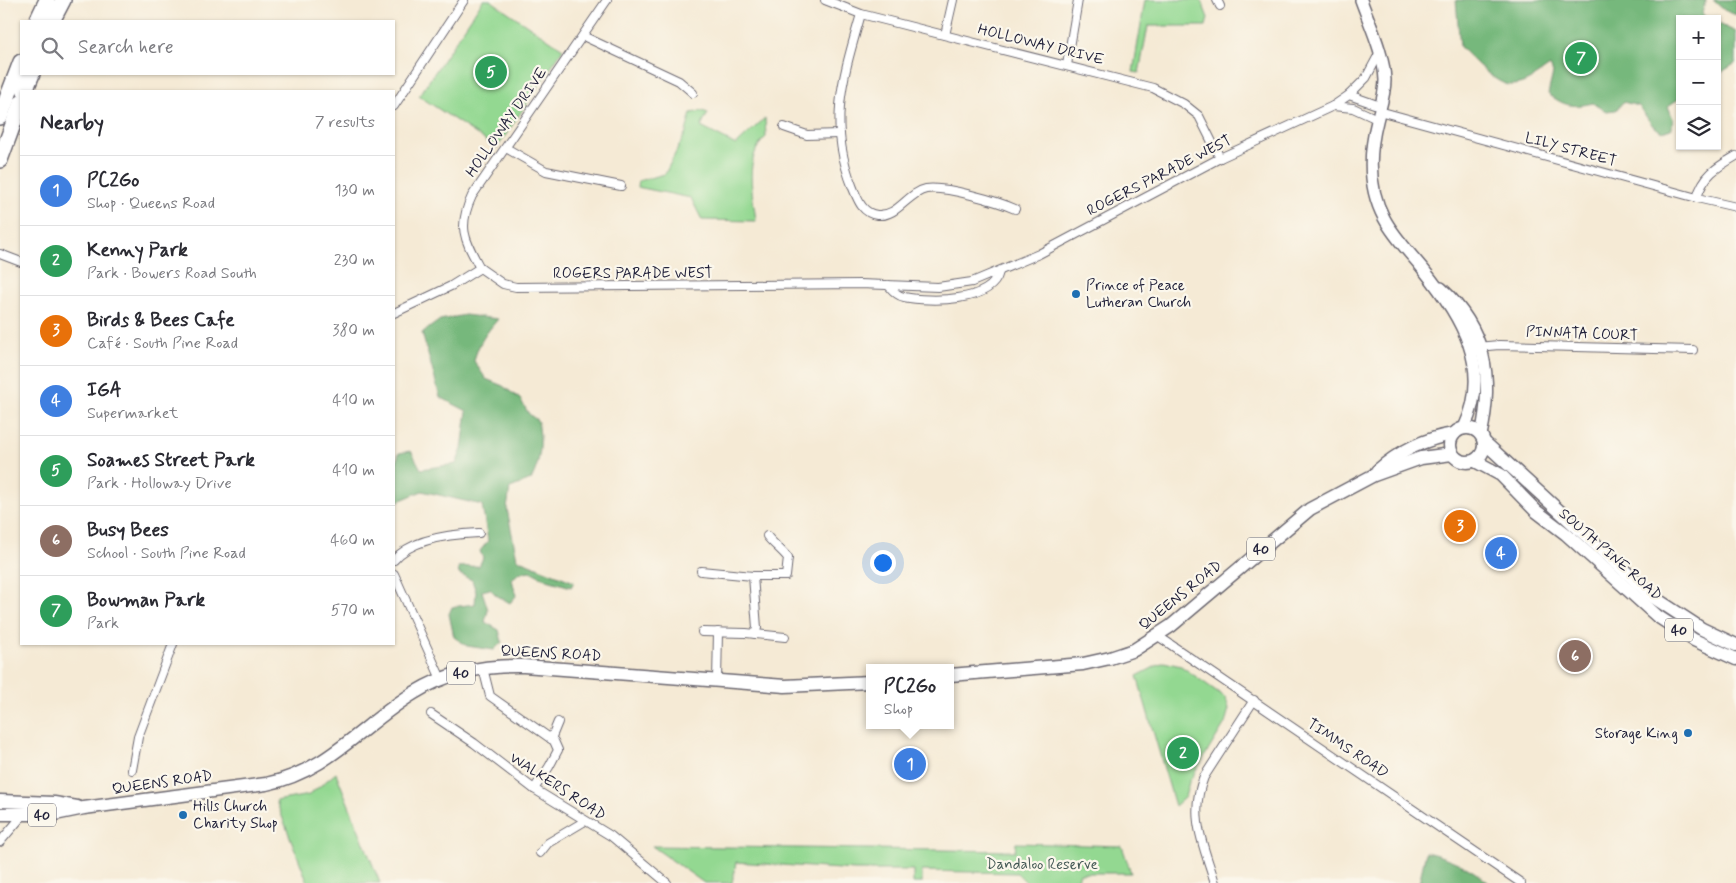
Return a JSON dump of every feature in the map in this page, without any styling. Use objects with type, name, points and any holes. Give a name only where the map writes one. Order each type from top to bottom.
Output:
[{"type":"highway","points":[[37,20],[47,0]]},
{"type":"highway","points":[[53,20],[63,0]]},
{"type":"highway","points":[[0,160],[10,97],[20,65]]},
{"type":"highway","points":[[26,90],[32,75]]},
{"type":"highway","points":[[0,117],[10,97]]},
{"type":"main road","points":[[1361,0],[1379,54],[1385,80],[1372,140],[1370,167],[1375,192],[1389,226],[1430,278],[1476,347],[1486,366],[1483,453],[1475,461]]},
{"type":"main road","points":[[1452,454],[1450,443],[1459,431],[1475,400],[1476,347]]},
{"type":"main road","name":"40","points":[[1459,431],[1474,429],[1483,438]]},
{"type":"main road","name":"QUEENS ROAD","points":[[1374,475],[1390,460],[1406,451],[1432,439],[1459,431]]},
{"type":"main road","name":"SOUTH PINE ROAD","points":[[1483,438],[1653,597],[1702,630],[1736,645]]},
{"type":"main road","name":"40","points":[[1452,454],[1460,460],[1475,461]]},
{"type":"main road","name":"QUEENS ROAD","points":[[954,675],[1083,664],[1124,654],[1158,636],[1299,517],[1323,501],[1374,475],[1421,458],[1452,454]]},
{"type":"main road","name":"SOUTH PINE ROAD","points":[[1475,461],[1501,475],[1536,511],[1566,534],[1657,616],[1694,640],[1736,659]]},
{"type":"main road","name":"QUEENS ROAD","points":[[0,814],[55,814],[84,808],[266,784],[287,779],[321,763],[408,697],[441,679],[483,668],[524,666],[785,686],[866,682]]},
{"type":"main road","name":"QUEENS ROAD","points":[[0,802],[54,803],[84,808]]},
{"type":"street","points":[[395,104],[464,0]]},
{"type":"street","name":"HOLLOWAY DRIVE","points":[[480,268],[464,238],[468,204],[607,0]]},
{"type":"street","name":"HOLLOWAY DRIVE","points":[[825,0],[861,14],[1134,81],[1153,88],[1184,104],[1199,116],[1220,158]]},
{"type":"street","points":[[945,35],[953,0]]},
{"type":"street","points":[[1067,66],[1078,0]]},
{"type":"street","points":[[861,14],[841,85],[838,134],[850,182],[860,204],[869,213],[877,215],[891,213],[916,194],[926,189],[993,200],[1015,209]]},
{"type":"street","points":[[583,36],[679,82],[693,93]]},
{"type":"street","name":"ROGERS PARADE WEST","points":[[480,268],[503,284],[516,287],[949,286],[972,282],[1039,254],[1220,158],[1333,106],[1349,95],[1366,78],[1379,54]]},
{"type":"street","points":[[1349,95],[1379,112]]},
{"type":"street","points":[[1333,106],[1379,112]]},
{"type":"street","name":"LILY STREET","points":[[1379,112],[1736,207]]},
{"type":"street","points":[[784,127],[807,134],[838,134]]},
{"type":"street","points":[[506,148],[546,171],[621,186]]},
{"type":"street","points":[[1697,198],[1700,188],[1711,171],[1736,156]]},
{"type":"street","points":[[0,254],[20,262]]},
{"type":"street","points":[[395,313],[451,286],[480,268]]},
{"type":"street","name":"ROGERS PARADE WEST","points":[[888,286],[902,297],[954,300],[980,292],[991,286],[997,280],[999,272]]},
{"type":"street","name":"PINNATA COURT","points":[[1476,347],[1503,345],[1692,350]]},
{"type":"street","points":[[395,559],[404,552],[439,537],[480,533]]},
{"type":"street","points":[[701,571],[753,576],[786,576],[788,558],[780,546],[772,542],[768,536]]},
{"type":"street","points":[[395,576],[441,679]]},
{"type":"street","points":[[753,576],[757,628],[755,634]]},
{"type":"street","points":[[702,632],[785,637]]},
{"type":"street","points":[[717,681],[718,632]]},
{"type":"street","name":"TIMMS ROAD","points":[[1158,636],[1521,883]]},
{"type":"street","points":[[132,770],[138,737],[173,645]]},
{"type":"street","points":[[483,668],[490,696],[551,739],[558,750],[534,789]]},
{"type":"street","points":[[1215,883],[1197,820],[1198,790],[1204,777],[1254,700]]},
{"type":"street","name":"WALKERS ROAD","points":[[430,714],[474,743],[534,789],[611,836],[667,883]]},
{"type":"street","points":[[551,739],[558,722]]},
{"type":"street","points":[[0,842],[23,815]]},
{"type":"street","points":[[540,853],[548,843],[585,821]]},
{"type":"green space","points":[[483,0],[490,0],[563,49],[497,148],[419,96]]},
{"type":"green space","points":[[1145,0],[1201,0],[1208,18],[1206,26],[1148,26],[1139,73],[1133,72]]},
{"type":"green space","points":[[1456,0],[1706,0],[1702,13],[1704,15],[1676,15],[1676,101],[1668,106],[1673,119],[1671,129],[1662,132],[1652,125],[1639,106],[1623,102],[1616,110],[1606,111],[1593,103],[1574,106],[1559,101],[1548,94],[1553,73],[1550,66],[1532,78],[1516,85],[1505,84],[1491,76],[1460,47]]},
{"type":"green space","points":[[1713,0],[1736,0],[1736,15],[1724,10]]},
{"type":"green space","points":[[1721,25],[1736,32],[1736,63],[1721,72]]},
{"type":"green space","points":[[702,111],[708,113],[701,127],[736,145],[765,118],[766,137],[754,155],[751,176],[756,221],[702,220],[691,198],[637,187],[638,181],[665,174],[686,132],[691,113]]},
{"type":"green space","points":[[465,315],[498,319],[480,343],[474,361],[486,379],[503,386],[520,399],[529,414],[538,421],[540,437],[540,451],[531,480],[510,488],[507,509],[517,559],[574,582],[571,587],[547,580],[530,571],[519,573],[512,579],[516,596],[510,603],[490,589],[482,591],[488,610],[485,622],[499,630],[502,642],[494,650],[467,646],[454,637],[449,614],[452,607],[475,604],[476,592],[472,580],[459,574],[458,567],[479,566],[483,558],[480,551],[488,541],[482,505],[422,491],[395,503],[395,464],[399,453],[411,451],[421,469],[456,464],[462,449],[467,411],[440,397],[422,333],[440,320]]},
{"type":"green space","points":[[1164,662],[1181,666],[1226,698],[1229,709],[1225,723],[1189,782],[1185,797],[1175,806],[1137,676]]},
{"type":"green space","points":[[336,773],[380,883],[308,883],[276,801],[309,795]]},
{"type":"green space","name":"Dandaloo Reserve","points":[[1016,843],[1122,846],[1131,873],[1080,873],[1077,883],[1027,883],[1017,873],[922,871],[922,883],[913,883],[913,870],[855,870],[736,862],[732,883],[704,883],[652,846],[1015,851]]},
{"type":"green space","points":[[1426,852],[1459,864],[1475,872],[1489,883],[1419,883]]},
{"type":"place","name":"Bowman Park","points":[[1581,58]]},
{"type":"place","name":"Soames Street Park","points":[[491,72]]},
{"type":"place","name":"Prince of Peace Lutheran Church","points":[[1076,294]]},
{"type":"place","name":"Birds & Bees Cafe","points":[[1460,526]]},
{"type":"place","name":"IGA","points":[[1501,553]]},
{"type":"place","name":"Busy Bees","points":[[1575,656]]},
{"type":"place","name":"Storage King","points":[[1688,733]]},
{"type":"place","name":"Kenny Park","points":[[1183,753]]},
{"type":"place","name":"PC2Go","points":[[910,764]]},
{"type":"place","name":"Hills Church Charity Shop","points":[[183,815]]}]
